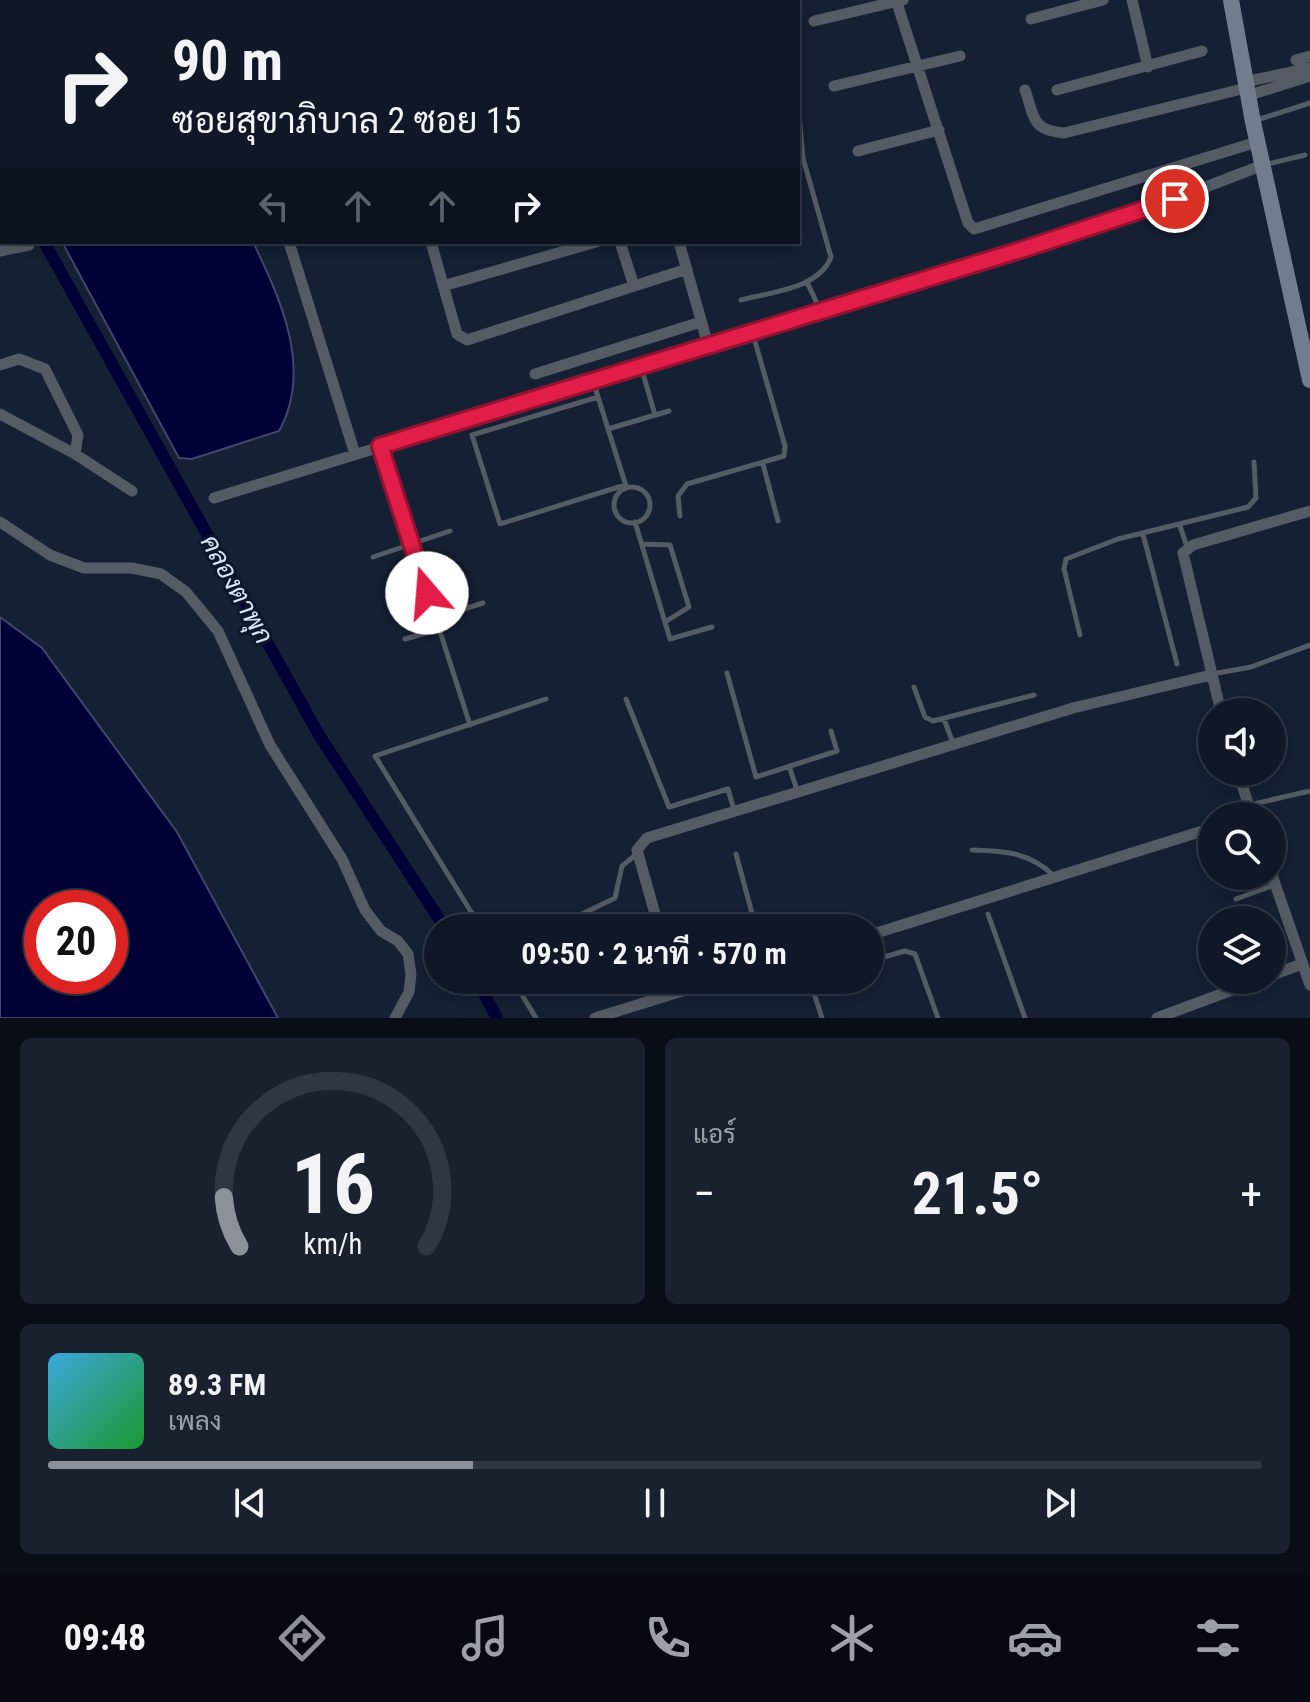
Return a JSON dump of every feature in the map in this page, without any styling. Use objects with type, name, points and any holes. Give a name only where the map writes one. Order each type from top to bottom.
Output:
[{"type":"street","points":[[814,21],[898,0],[968,223],[974,229],[1257,142]]},
{"type":"street","points":[[1031,19],[1103,0]]},
{"type":"street","points":[[1132,0],[1148,67]]},
{"type":"street","points":[[1231,0],[1257,142],[1310,380]]},
{"type":"street","points":[[1057,90],[1202,51]]},
{"type":"street","points":[[834,86],[960,56]]},
{"type":"street","points":[[1296,60],[1310,56]]},
{"type":"street","points":[[1246,89],[1310,68]]},
{"type":"street","points":[[1025,90],[1038,126],[1045,131],[1064,133],[1310,76]]},
{"type":"street","points":[[858,151],[939,130]]},
{"type":"street","points":[[214,498],[1151,208],[1263,165]]},
{"type":"street","points":[[290,244],[355,454]]},
{"type":"street","points":[[432,244],[457,334],[467,340],[687,269]]},
{"type":"street","points":[[443,286],[589,244]]},
{"type":"street","points":[[621,244],[634,286]]},
{"type":"street","points":[[680,244],[708,345]]},
{"type":"street","points":[[0,251],[29,245]]},
{"type":"street","points":[[535,374],[701,322]]},
{"type":"street","points":[[0,365],[19,359],[45,369],[78,435],[75,454]]},
{"type":"street","points":[[0,414],[75,454],[132,491]]},
{"type":"street","points":[[1217,698],[1182,557],[1187,548],[1310,511]]},
{"type":"street","points":[[0,522],[50,555],[84,568],[132,568],[161,574],[186,592],[218,631],[270,745],[342,859],[365,910],[381,931],[398,941],[408,954],[411,974],[409,992],[395,1018]]},
{"type":"street","points":[[655,914],[638,853],[647,838],[1073,708],[1211,675]]},
{"type":"street","points":[[884,931],[1198,832]]},
{"type":"street","points":[[1278,890],[1306,963],[1310,985]]},
{"type":"street","points":[[1286,970],[1306,963]]},
{"type":"street","points":[[595,1018],[656,994]]},
{"type":"street","points":[[1157,1018],[1221,994]]},
{"type":"lane","points":[[1253,122],[1310,103]]},
{"type":"lane","points":[[741,300],[807,282],[827,267],[831,246],[803,158],[800,125]]},
{"type":"lane","points":[[1263,165],[1305,155]]},
{"type":"lane","points":[[807,282],[820,310]]},
{"type":"lane","points":[[680,516],[678,496],[687,484],[781,458],[785,451],[752,330]]},
{"type":"lane","points":[[644,377],[655,415]]},
{"type":"lane","points":[[593,380],[626,487]]},
{"type":"lane","points":[[598,397],[472,435],[500,524],[626,487],[642,490],[649,500],[648,512],[635,522],[625,521],[615,508],[616,497],[626,487]]},
{"type":"lane","points":[[608,429],[669,411]]},
{"type":"lane","points":[[380,446],[470,725]]},
{"type":"lane","points":[[1080,635],[1063,563],[1086,548],[1180,526],[1253,504],[1257,490],[1254,462]]},
{"type":"lane","points":[[763,464],[778,521]]},
{"type":"lane","points":[[635,522],[670,639],[712,627]]},
{"type":"lane","points":[[1180,526],[1187,548]]},
{"type":"lane","points":[[373,557],[450,531]]},
{"type":"lane","points":[[1143,534],[1177,664]]},
{"type":"lane","points":[[642,544],[670,545],[689,607],[665,622]]},
{"type":"lane","points":[[435,618],[483,603]]},
{"type":"lane","points":[[405,639],[439,629]]},
{"type":"lane","points":[[1211,675],[1251,667],[1310,645]]},
{"type":"lane","points":[[727,673],[756,777],[837,751],[831,731]]},
{"type":"lane","points":[[914,687],[925,717],[933,721],[1034,695]]},
{"type":"lane","points":[[472,914],[375,756],[546,699]]},
{"type":"lane","points":[[626,699],[669,807],[728,789],[735,811]]},
{"type":"lane","points":[[944,719],[953,743]]},
{"type":"lane","points":[[789,766],[797,791]]},
{"type":"lane","points":[[1280,802],[1310,791]]},
{"type":"lane","points":[[972,850],[1008,851],[1027,856],[1042,864],[1055,877]]},
{"type":"lane","points":[[584,914],[609,904],[618,892],[622,866],[638,853]]},
{"type":"lane","points":[[736,854],[752,914]]},
{"type":"lane","points":[[1236,899],[1254,890]]},
{"type":"lane","points":[[988,914],[1025,1018]]},
{"type":"lane","points":[[884,957],[905,951],[915,954],[938,1018]]},
{"type":"lane","points":[[521,994],[536,1018]]},
{"type":"lane","points":[[814,994],[822,1018]]},
{"type":"shaded area","points":[[63,244],[254,244],[274,287],[289,335],[293,384],[289,408],[279,431],[192,459],[179,458]]},
{"type":"shaded area","points":[[0,617],[42,648],[177,832],[278,1018],[0,1018]]},
{"type":"waterway","name":"คลองตาพุก","points":[[45,244],[319,735],[436,914]]},
{"type":"waterway","name":"คลองตาพุก","points":[[484,994],[497,1018]]},
{"type":"route","points":[[427,593],[380,446],[1027,248],[1175,199]]}]
